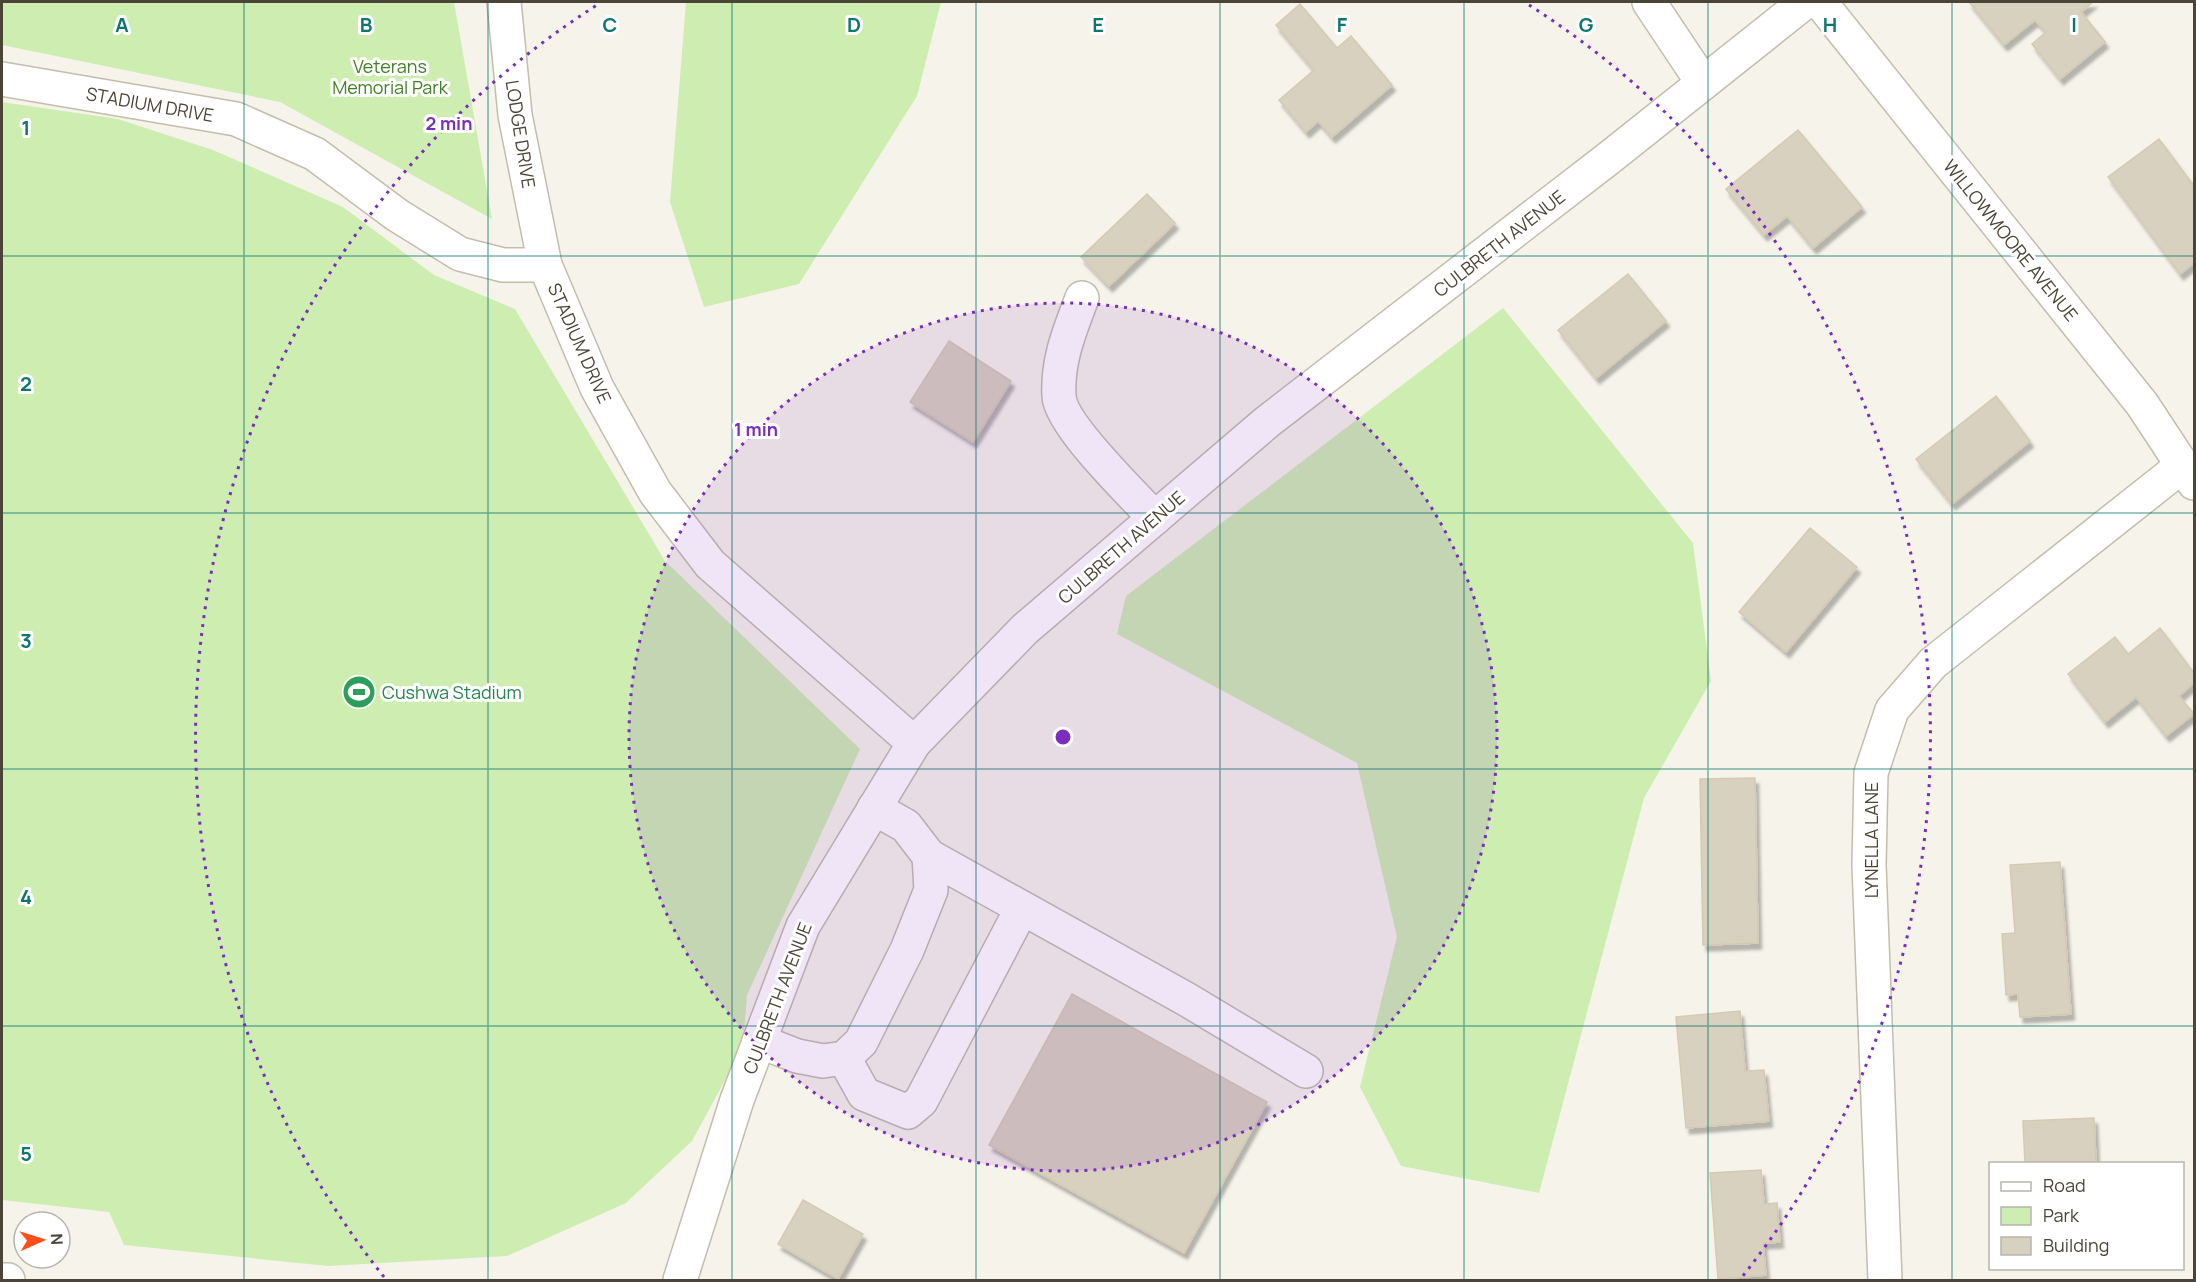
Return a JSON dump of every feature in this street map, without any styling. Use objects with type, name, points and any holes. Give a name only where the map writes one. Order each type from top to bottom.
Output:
[{"type":"street","name":"LODGE DRIVE","points":[[504,2],[514,115],[545,265]]},
{"type":"street","points":[[1649,2],[1703,82]]},
{"type":"street","name":"CULBRETH AVENUE","points":[[680,1281],[737,1100],[803,926],[914,743],[1025,629],[1267,422],[1805,2]]},
{"type":"street","name":"WILLOWMOORE AVENUE","points":[[1820,2],[2142,404],[2188,475]]},
{"type":"street","name":"STADIUM DRIVE","points":[[2,79],[236,119],[315,154],[397,215],[460,254],[503,265],[545,265],[597,388],[655,492],[710,564],[777,626],[914,743]]},
{"type":"street","points":[[1082,298],[1062,348],[1059,398],[1075,428],[1155,518]]},
{"type":"street","name":"LYNELLA LANE","points":[[1885,1281],[1869,865],[1871,772],[1892,710],[1933,663],[2188,475]]},
{"type":"street","points":[[874,808],[906,826],[929,856],[1186,999],[1306,1071]]},
{"type":"street","points":[[759,1041],[797,1056],[823,1061],[844,1058],[861,1042],[923,915],[931,890],[929,856]]},
{"type":"street","points":[[844,1058],[864,1094],[908,1112],[921,1101],[1022,908]]},
{"type":"street","points":[[2,1280],[8,1281]]},
{"type":"green space","name":"Veterans Memorial Park","points":[[2,2],[454,2],[492,219],[280,102],[2,45]]},
{"type":"green space","points":[[686,2],[941,2],[917,96],[799,284],[704,307],[670,202]]},
{"type":"green space","name":"Cushwa Stadium","points":[[2,102],[118,119],[213,150],[343,207],[434,275],[515,309],[665,561],[860,749],[747,995],[743,1047],[692,1141],[626,1203],[507,1256],[328,1266],[124,1245],[109,1212],[2,1200]]},
{"type":"green space","points":[[1503,308],[1693,543],[1711,681],[1644,798],[1539,1193],[1401,1166],[1360,1087],[1397,937],[1357,763],[1117,634],[1126,596]]},
{"type":"building","points":[[1969,2],[2093,2],[2081,12],[2105,42],[2060,79],[2032,44],[2046,32],[2035,20],[2004,45]]},
{"type":"building","points":[[1300,4],[1337,48],[1351,36],[1392,85],[1332,137],[1318,121],[1306,132],[1279,100],[1314,70],[1276,25]]},
{"type":"building","points":[[1798,130],[1862,207],[1813,248],[1787,216],[1764,235],[1726,189]]},
{"type":"building","points":[[2159,139],[2194,186],[2194,263],[2180,274],[2108,177]]},
{"type":"building","points":[[1147,194],[1175,223],[1109,286],[1081,257]]},
{"type":"building","points":[[1628,274],[1666,321],[1596,378],[1558,330]]},
{"type":"building","points":[[949,341],[1011,381],[973,442],[910,402]]},
{"type":"building","points":[[1996,396],[2030,441],[1952,504],[1916,459]]},
{"type":"building","points":[[1810,528],[1857,567],[1786,652],[1739,612]]},
{"type":"building","points":[[2160,628],[2194,673],[2194,683],[2179,696],[2194,714],[2166,736],[2136,697],[2105,722],[2068,674],[2115,637],[2128,654]]},
{"type":"building","points":[[1755,778],[1758,943],[1703,945],[1700,779]]},
{"type":"building","points":[[2060,862],[2071,1014],[2020,1017],[2018,994],[2006,995],[2002,934],[2015,933],[2010,865]]},
{"type":"building","points":[[1072,994],[1267,1102],[1184,1253],[989,1145]]},
{"type":"building","points":[[1740,1011],[1745,1071],[1764,1070],[1769,1121],[1686,1128],[1676,1017]]},
{"type":"building","points":[[2094,1118],[2096,1162],[2025,1162],[2023,1121]]},
{"type":"building","points":[[1761,1170],[1764,1204],[1777,1203],[1780,1242],[1763,1243],[1766,1275],[1718,1279],[1710,1173]]},
{"type":"building","points":[[803,1200],[863,1234],[838,1279],[778,1244]]},
{"type":"place","name":"Cushwa Stadium","points":[[359,692]]}]
